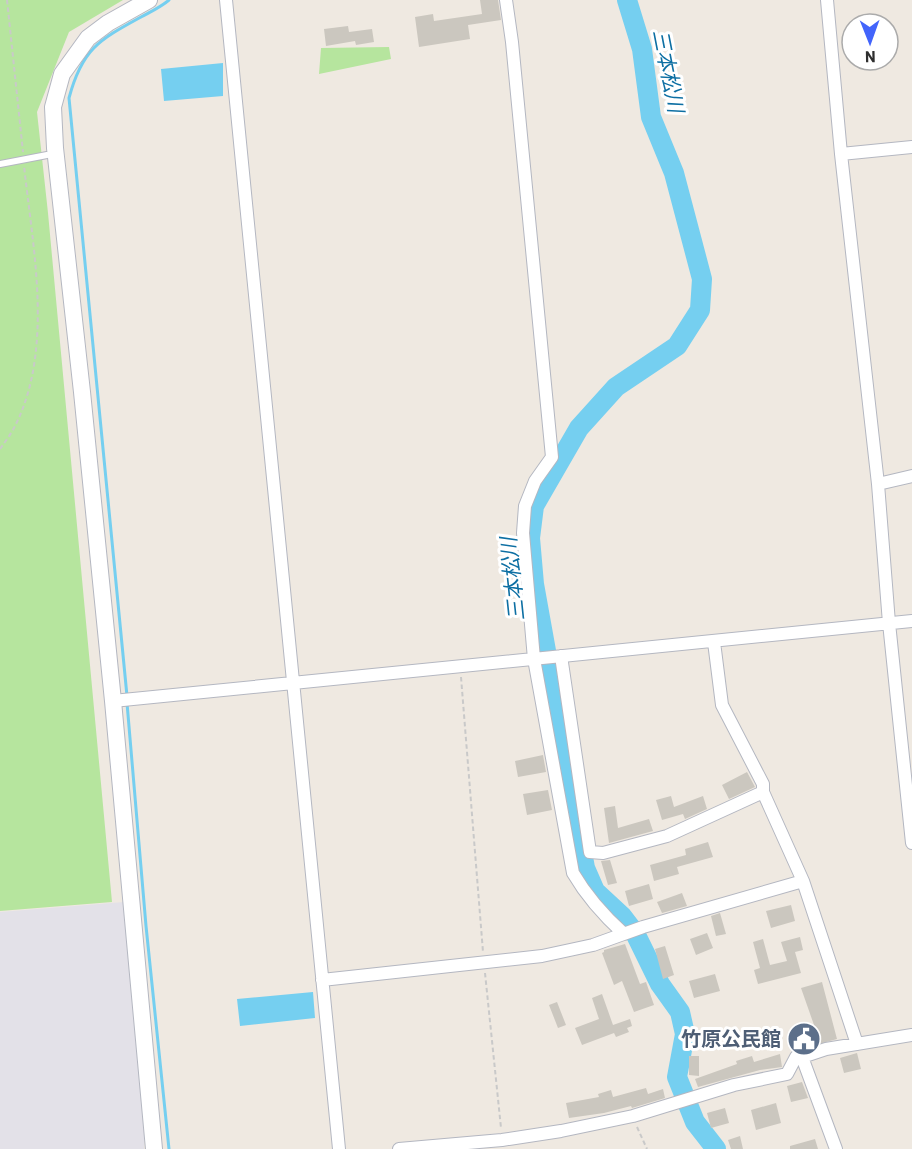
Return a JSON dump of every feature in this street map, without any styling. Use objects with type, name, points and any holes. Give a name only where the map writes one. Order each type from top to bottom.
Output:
[{"type":"street","points":[[149,0],[108,23],[87,38],[62,74],[53,106],[55,148],[113,701],[154,1149]]},
{"type":"street","points":[[226,0],[339,1149]]},
{"type":"street","points":[[506,0],[552,457],[535,481],[525,506],[523,533],[534,659],[573,873],[599,911],[624,934]]},
{"type":"street","points":[[827,0],[841,154],[878,484],[889,623],[912,843]]},
{"type":"street","points":[[841,154],[912,147]]},
{"type":"street","points":[[878,484],[912,476]]},
{"type":"street","points":[[113,701],[912,621]]},
{"type":"street","points":[[714,642],[722,705],[763,784],[764,792],[803,881],[857,1044]]},
{"type":"street","points":[[561,656],[590,852],[603,853],[667,836],[764,792]]},
{"type":"street","points":[[322,980],[542,956],[593,945],[643,927],[803,881]]},
{"type":"street","points":[[399,1149],[502,1140],[633,1116],[734,1085],[787,1074],[796,1056],[802,1057],[826,1049],[912,1035]]},
{"type":"street","points":[[802,1057],[836,1149]]},
{"type":"lane","points":[[0,164],[47,155]]},
{"type":"path","points":[[0,449],[15,426],[32,378],[37,341],[37,296],[7,0]]},
{"type":"path","points":[[460,668],[484,962],[502,1140]]},
{"type":"path","points":[[633,1116],[647,1149]]},
{"type":"shaded area","points":[[124,902],[145,1128],[144,1149],[0,1149],[0,912]]},
{"type":"green space","points":[[0,0],[123,0],[69,32],[37,112],[112,902],[0,911]]},
{"type":"green space","points":[[389,47],[391,59],[319,74],[321,48]]},
{"type":"water","points":[[223,63],[223,96],[164,101],[161,69]]},
{"type":"water","points":[[313,992],[315,1018],[240,1026],[237,999]]},
{"type":"building","points":[[480,0],[498,0],[501,20],[468,25],[470,39],[419,47],[415,17],[433,14],[434,21],[482,14]]},
{"type":"building","points":[[348,26],[349,32],[372,29],[374,42],[356,45],[355,41],[326,46],[324,29]]},
{"type":"building","points":[[543,755],[546,772],[518,777],[515,761]]},
{"type":"building","points":[[747,772],[755,787],[729,799],[722,785]]},
{"type":"building","points":[[548,790],[552,810],[527,815],[523,794]]},
{"type":"building","points":[[671,796],[674,807],[703,796],[707,809],[685,819],[683,814],[662,820],[656,800]]},
{"type":"building","points":[[615,806],[618,828],[649,819],[653,831],[609,843],[604,808]]},
{"type":"building","points":[[708,842],[713,857],[677,867],[679,874],[654,881],[650,865],[686,855],[685,849]]},
{"type":"building","points":[[610,860],[617,883],[608,885],[601,861]]},
{"type":"building","points":[[649,884],[653,899],[629,906],[625,891]]},
{"type":"building","points":[[682,893],[687,906],[662,913],[657,902]]},
{"type":"building","points":[[791,905],[795,921],[771,928],[766,911]]},
{"type":"building","points":[[720,913],[726,934],[716,936],[711,916]]},
{"type":"building","points":[[707,933],[713,948],[696,955],[690,939]]},
{"type":"building","points":[[800,937],[803,950],[795,952],[801,973],[758,984],[754,970],[760,968],[753,942],[763,939],[770,965],[787,961],[781,942]]},
{"type":"building","points":[[625,944],[640,984],[646,982],[654,1005],[634,1012],[622,981],[614,985],[602,953],[604,950]]},
{"type":"building","points":[[665,946],[674,975],[663,979],[655,949]]},
{"type":"building","points":[[715,974],[720,991],[694,998],[689,981]]},
{"type":"building","points":[[822,982],[837,1039],[801,1049],[796,1030],[814,1025],[801,988]]},
{"type":"building","points":[[602,994],[613,1025],[630,1019],[632,1026],[627,1028],[629,1032],[616,1037],[614,1033],[582,1045],[575,1028],[599,1019],[592,998]]},
{"type":"building","points":[[557,1002],[566,1025],[558,1028],[549,1005]]},
{"type":"building","points":[[857,1053],[861,1069],[844,1073],[840,1058]]},
{"type":"building","points":[[780,1054],[782,1067],[760,1070],[698,1087],[695,1079],[737,1064],[736,1061],[752,1056],[754,1062]]},
{"type":"building","points":[[689,1056],[699,1056],[699,1076],[689,1075]]},
{"type":"building","points":[[802,1082],[808,1098],[791,1102],[787,1086]]},
{"type":"building","points":[[646,1088],[648,1094],[663,1089],[665,1098],[632,1108],[631,1106],[569,1118],[566,1103],[599,1097],[598,1094],[611,1090],[613,1097]]},
{"type":"building","points":[[776,1103],[781,1123],[756,1130],[751,1110]]},
{"type":"building","points":[[725,1108],[729,1123],[711,1128],[707,1113]]},
{"type":"building","points":[[740,1136],[743,1149],[731,1149],[728,1140]]},
{"type":"building","points":[[815,1139],[818,1149],[790,1149],[790,1146]]},
{"type":"waterway","points":[[127,696],[69,98],[80,68],[94,48],[114,32],[169,0]]},
{"type":"waterway","name":"三本松川","points":[[627,0],[642,49],[651,117],[674,173],[702,279],[700,310],[677,346],[616,387],[579,428],[534,506],[530,538],[534,584],[585,868],[595,891],[622,916],[635,933],[660,984],[680,1012],[685,1034],[677,1077],[695,1122],[716,1149]]},
{"type":"waterway","points":[[127,703],[146,926],[169,1149]]},
{"type":"place","name":"竹原公民館","points":[[804,1039]]}]
